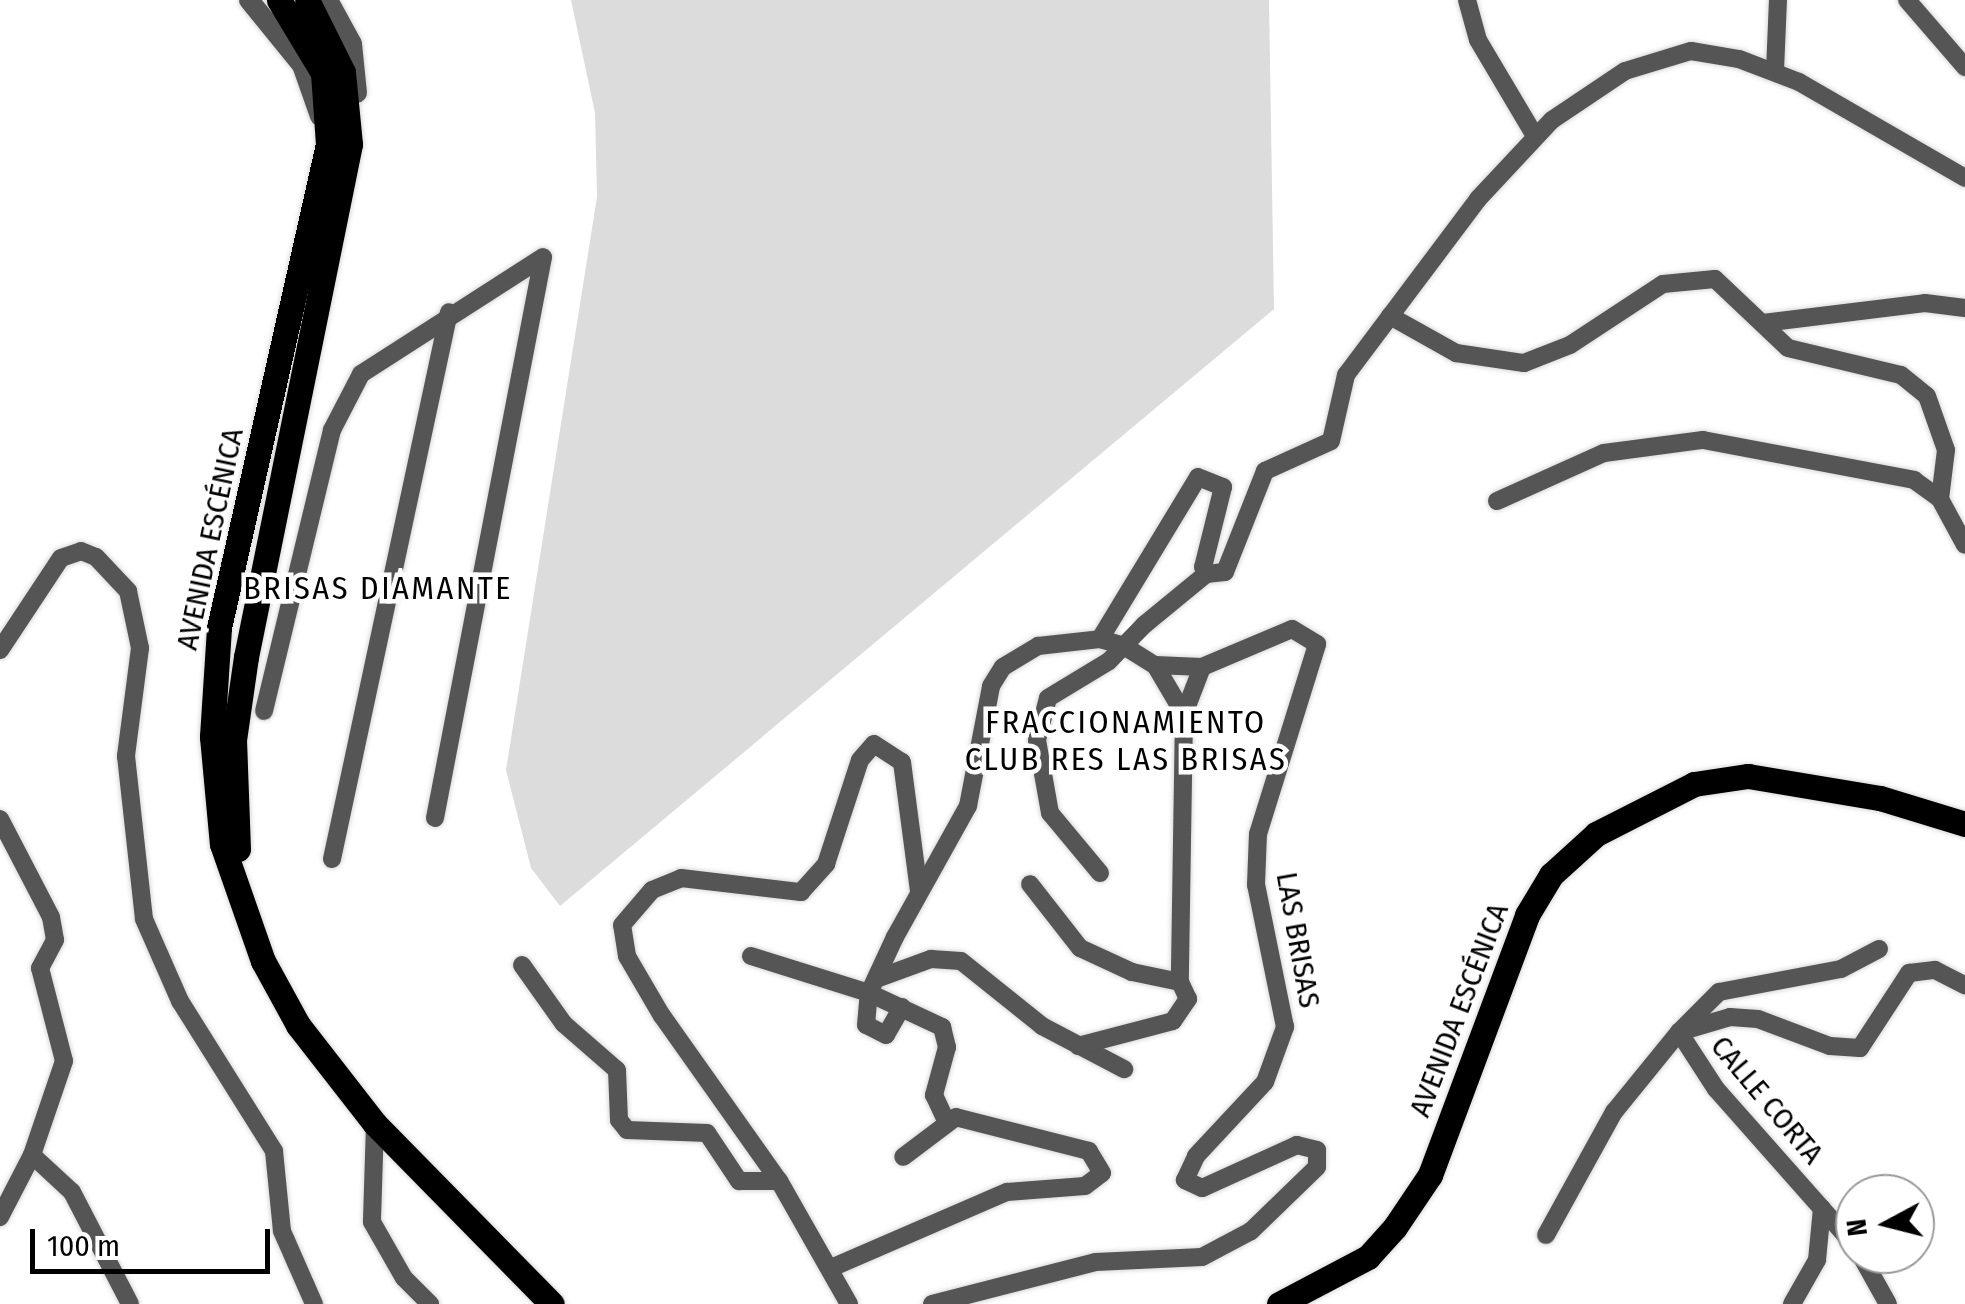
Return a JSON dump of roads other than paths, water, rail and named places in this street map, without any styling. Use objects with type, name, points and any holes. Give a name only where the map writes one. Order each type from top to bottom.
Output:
[{"type":"main road","points":[[279,0],[323,73],[339,144]]},
{"type":"main road","points":[[236,884],[234,740],[339,144],[343,72],[308,0]]},
{"type":"main road","name":"AVENIDA ESCÉNICA","points":[[339,144],[219,628],[212,738],[222,844],[278,993],[376,1124],[552,1304]]},
{"type":"main road","points":[[219,628],[266,551],[258,465]]},
{"type":"main road","name":"AVENIDA ESCÉNICA","points":[[1278,1304],[1368,1256],[1395,1228],[1436,1160],[1527,916],[1551,875],[1596,834],[1694,784],[1748,776],[1842,789],[1965,824]]},
{"type":"street","points":[[250,0],[302,65],[339,144]]},
{"type":"street","points":[[328,0],[352,44],[358,106],[339,144]]},
{"type":"street","points":[[1467,0],[1478,40],[1535,136]]},
{"type":"street","points":[[1775,71],[1778,0]]},
{"type":"street","points":[[1907,0],[1965,67]]},
{"type":"street","points":[[1100,873],[1050,813],[1037,740],[1048,698],[1109,661],[1144,625],[1206,574],[1224,572],[1264,471],[1278,458],[1331,441],[1346,375],[1535,136],[1601,85],[1666,54],[1714,52],[1775,71],[1965,178]]},
{"type":"street","points":[[264,711],[332,430],[361,374],[449,312],[544,257],[435,818]]},
{"type":"street","points":[[1390,316],[1456,354],[1506,364],[1546,358],[1679,278],[1730,286],[1788,348],[1914,383],[1938,414],[1946,450],[1940,500]]},
{"type":"street","points":[[1763,323],[1925,302],[1965,308]]},
{"type":"street","points":[[332,859],[449,312]]},
{"type":"street","points":[[1497,502],[1604,452],[1703,440],[1914,480],[1940,500],[1965,545]]},
{"type":"street","points":[[1100,639],[1191,483],[1206,476],[1222,487],[1223,499],[1203,556],[1206,574]]},
{"type":"street","points":[[0,650],[61,558],[82,550],[96,557],[128,591],[140,648],[126,756],[144,918],[180,1001],[274,1152],[282,1230],[314,1304]]},
{"type":"street","points":[[266,551],[299,559]]},
{"type":"street","name":"LAS BRISAS","points":[[932,1304],[1096,1262],[1177,1261],[1226,1248],[1317,1167],[1316,1150],[1297,1145],[1202,1188],[1184,1180],[1196,1156],[1265,1082],[1285,1028],[1256,885],[1258,834],[1317,644],[1292,629],[1202,666],[1154,665]]},
{"type":"street","points":[[902,1007],[892,1031],[879,1034],[863,1016],[872,986],[919,892],[968,806],[982,720],[1003,667],[1038,646],[1100,639],[1154,665],[1184,714]]},
{"type":"street","points":[[1078,1046],[1173,1021],[1188,998],[1180,982],[1184,714],[1202,666]]},
{"type":"street","points":[[843,1299],[831,1268],[779,1182],[662,1016],[627,956],[622,925],[652,890],[681,878],[801,892],[826,864],[860,760],[874,744],[902,762],[919,892]]},
{"type":"street","points":[[0,819],[51,917],[55,940],[40,968],[64,1061],[32,1156],[0,1218]]},
{"type":"street","points":[[1030,884],[1080,948],[1132,972],[1180,982]]},
{"type":"street","points":[[1546,1235],[1614,1112],[1679,1032],[1719,992],[1842,969],[1879,949]]},
{"type":"street","points":[[750,956],[872,986],[948,1037],[934,1096],[945,1120]]},
{"type":"street","points":[[872,986],[932,960],[961,961],[1078,1046],[1124,1069]]},
{"type":"street","points":[[522,965],[564,1024],[617,1070],[620,1120],[628,1130],[707,1133],[739,1181],[779,1182]]},
{"type":"street","points":[[1679,1032],[1730,1017],[1758,1018],[1830,1046],[1860,1048],[1909,974],[1935,970],[1965,986]]},
{"type":"street","name":"CALLE CORTA","points":[[1679,1032],[1716,1089],[1835,1223]]},
{"type":"street","points":[[831,1268],[1007,1192],[1085,1186],[1102,1173],[1089,1151],[972,1119],[945,1120],[903,1158]]},
{"type":"street","points":[[376,1124],[372,1222],[430,1304]]},
{"type":"street","points":[[32,1156],[72,1192],[130,1304]]},
{"type":"street","points":[[1792,1304],[1817,1260],[1822,1208]]},
{"type":"street","points":[[1871,1274],[1888,1304]]},
{"type":"district","name":"BRISAS DIAMANTE","points":[[378,588]]},
{"type":"district","name":"FRACCIONAMIENTO CLUB RES LAS BRISAS","points":[[1126,742]]}]
